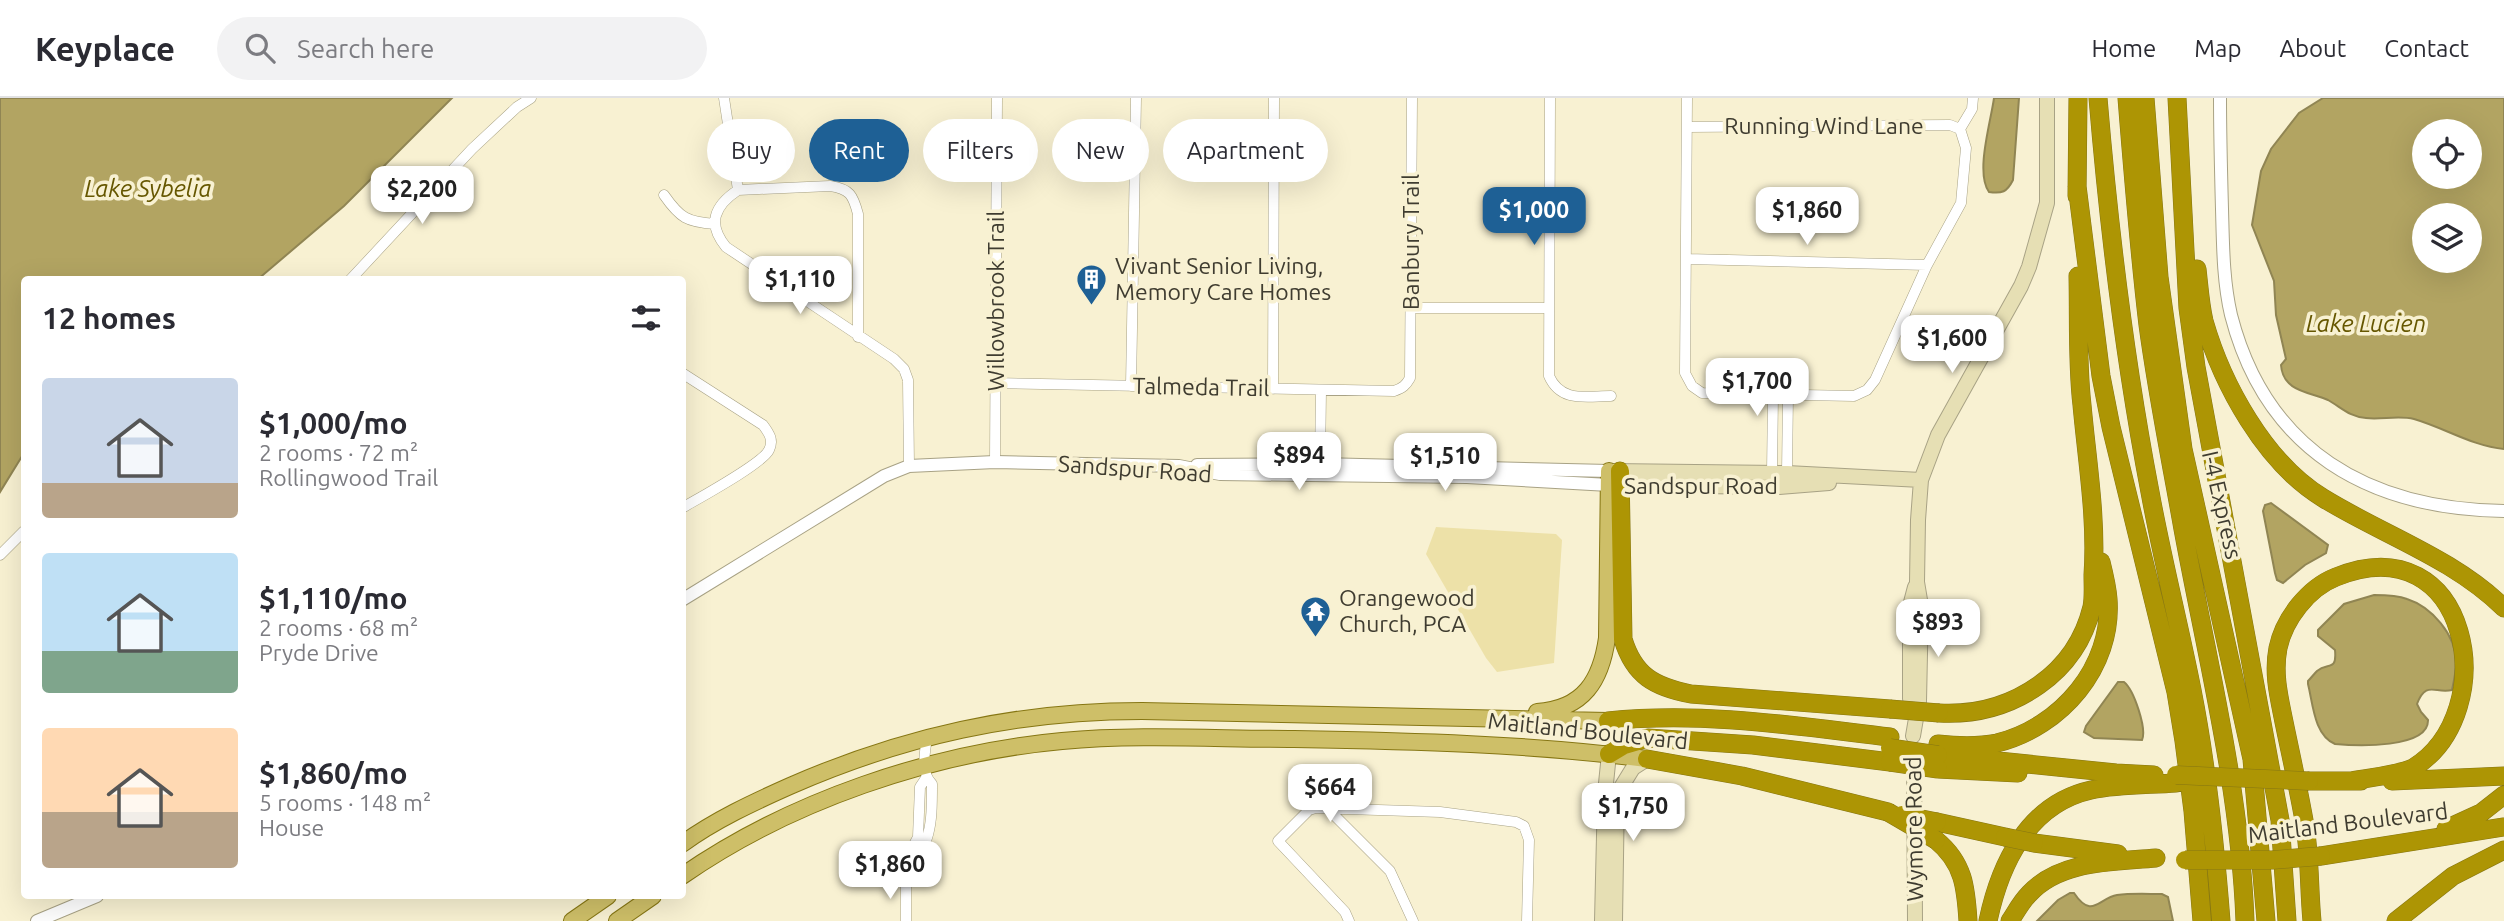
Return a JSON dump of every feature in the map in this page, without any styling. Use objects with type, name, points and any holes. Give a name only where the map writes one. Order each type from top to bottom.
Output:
[{"type":"highway","points":[[1614,478],[1623,639],[1628,655],[1646,677],[1673,691],[1939,713],[1979,712],[2030,692],[2062,666],[2081,639],[2093,604],[2093,524],[2081,401],[2078,98]]},
{"type":"highway","points":[[2098,98],[2110,228],[2133,395],[2150,495],[2202,746],[2214,822],[2221,921]]},
{"type":"highway","name":"I-4 Express","points":[[2127,98],[2148,326],[2175,486],[2229,764],[2241,844],[2245,921]]},
{"type":"highway","name":"I-4 Express","points":[[2145,98],[2159,277],[2183,449],[2252,759],[2266,921]]},
{"type":"highway","points":[[2177,100],[2203,318],[2216,356],[2236,400],[2273,453],[2321,498],[2447,566],[2480,587],[2504,608]]},
{"type":"highway","points":[[2177,100],[2188,307],[2196,367],[2280,820],[2287,921]]},
{"type":"highway","points":[[2077,186],[2101,376],[2176,692],[2193,811],[2202,921]]},
{"type":"highway","points":[[1938,756],[1996,743],[2031,730],[2065,706],[2083,685],[2100,653],[2107,618],[2108,599],[2093,524]]},
{"type":"highway","points":[[2312,921],[2305,827],[2276,681],[2276,662],[2284,630],[2302,602],[2326,581],[2361,568],[2378,566],[2412,572],[2444,587],[2456,597],[2475,628]]},
{"type":"highway","points":[[2447,566],[2479,578],[2504,592]]},
{"type":"highway","name":"Maitland Boulevard","points":[[1608,721],[1764,730],[1938,756],[2176,779],[2421,781],[2500,777]]},
{"type":"highway","points":[[2351,780],[2412,769],[2443,752],[2457,741],[2468,727]]},
{"type":"highway","points":[[1609,754],[1624,744],[1648,738],[1753,745],[1890,749]]},
{"type":"highway","name":"Maitland Boulevard","points":[[1647,759],[1742,776],[1888,812],[1937,831],[2005,837],[2156,858],[2272,860],[2321,856],[2504,827]]},
{"type":"highway","points":[[1988,921],[1998,880],[2013,850],[2024,833],[2052,807],[2089,790],[2176,779]]},
{"type":"highway","points":[[2379,848],[2454,826],[2480,813],[2504,795]]},
{"type":"highway","points":[[1937,831],[1965,882],[1968,921]]},
{"type":"highway","points":[[2396,921],[2453,876],[2504,850]]},
{"type":"highway","points":[[2010,921],[2029,893],[2057,873],[2090,864],[2156,858]]},
{"type":"main road","name":"Wymore Road","points":[[1915,921],[1913,736],[1919,701],[1922,606],[1917,582],[1921,480],[1938,435],[2029,267],[2047,203],[2047,98]]},
{"type":"main road","name":"Sandspur Road","points":[[1614,478],[1787,473],[1921,480]]},
{"type":"main road","name":"Sandspur Road","points":[[1614,478],[1779,487],[1875,479]]},
{"type":"main road","points":[[1437,718],[1545,712],[1560,709],[1577,700],[1590,688],[1599,674],[1607,638],[1614,478]]},
{"type":"main road","name":"Maitland Boulevard","points":[[686,842],[762,798],[840,764],[910,741],[1014,720],[1112,711],[1608,721]]},
{"type":"main road","name":"Maitland Boulevard","points":[[686,873],[747,835],[856,789],[1026,745],[1115,738],[1452,742],[1647,759]]},
{"type":"main road","points":[[1602,921],[1605,793],[1609,754]]},
{"type":"main road","points":[[1615,921],[1616,794],[1633,768],[1647,759]]},
{"type":"main road","points":[[572,921],[604,899]]},
{"type":"main road","points":[[617,921],[649,899]]},
{"type":"street","points":[[354,276],[472,149],[517,107],[531,98]]},
{"type":"street","points":[[724,98],[738,190]]},
{"type":"street","name":"Willowbrook Trail","points":[[995,462],[997,98]]},
{"type":"street","points":[[1131,386],[1136,98]]},
{"type":"street","points":[[1273,389],[1274,98]]},
{"type":"street","name":"Banbury Trail","points":[[1406,385],[1410,378],[1412,98]]},
{"type":"street","points":[[1550,98],[1549,376],[1555,388],[1567,395],[1611,396]]},
{"type":"street","points":[[1687,98],[1685,373],[1692,386],[1702,393],[1854,396],[1867,390],[1875,380],[1927,265],[1962,203],[1966,148],[1960,129],[1972,109],[1973,98]]},
{"type":"street","points":[[2220,98],[2222,235],[2227,290],[2232,315],[2249,366],[2269,403],[2296,436],[2315,453],[2358,481],[2428,503],[2477,511],[2504,511]]},
{"type":"street","name":"Running Wind Lane","points":[[1688,127],[1950,125],[1960,129]]},
{"type":"street","points":[[858,337],[858,214],[855,201],[849,193],[843,188],[830,186],[738,190],[726,198],[717,210],[715,224],[717,236],[726,247],[858,337],[894,359],[904,369],[908,380],[909,467]]},
{"type":"street","points":[[664,195],[684,218],[696,223],[715,224]]},
{"type":"street","points":[[1687,259],[1927,265]]},
{"type":"street","points":[[1411,308],[1549,308]]},
{"type":"street","points":[[686,376],[763,425],[769,433],[771,443],[763,458],[686,506]]},
{"type":"street","name":"Talmeda Trail","points":[[995,383],[1394,391],[1406,385]]},
{"type":"street","points":[[1320,470],[1321,390]]},
{"type":"street","points":[[1773,395],[1772,473],[1779,487]]},
{"type":"street","points":[[1779,487],[1787,473],[1788,395]]},
{"type":"street","points":[[1772,442],[1787,442]]},
{"type":"street","name":"Sandspur Road","points":[[686,598],[884,476],[909,467],[995,462],[1179,466],[1220,474],[1468,468],[1614,478]]},
{"type":"street","name":"Sandspur Road","points":[[1320,470],[1467,477],[1614,478]]},
{"type":"street","points":[[0,555],[21,534]]},
{"type":"street","points":[[925,772],[927,737]]},
{"type":"street","points":[[906,921],[904,879],[928,840],[932,817],[932,784],[910,741]]},
{"type":"street","points":[[1327,808],[1390,871],[1413,921]]},
{"type":"street","points":[[1349,921],[1345,912],[1278,841],[1310,810],[1327,808],[1440,812],[1516,822],[1524,826],[1528,840],[1527,921]]},
{"type":"street","points":[[37,921],[90,899]]},
{"type":"shaded area","points":[[1436,527],[1556,534],[1562,540],[1554,663],[1497,672],[1486,658],[1426,554]]},
{"type":"water","name":"Lake Sybelia","points":[[0,98],[452,98],[344,206],[262,276],[21,276],[21,458],[0,492]]},
{"type":"water","points":[[1994,98],[2019,98],[2013,180],[2006,190],[1997,193],[1989,192],[1983,173]]},
{"type":"water","name":"Lake Lucien","points":[[2323,98],[2504,98],[2504,449],[2470,441],[2414,419],[2355,416],[2328,400],[2299,390],[2287,381],[2281,365],[2286,359],[2276,315],[2274,281],[2252,225],[2261,171],[2271,149],[2299,113]]},
{"type":"water","points":[[2271,503],[2328,545],[2326,553],[2305,565],[2283,583],[2277,580],[2275,573],[2263,511],[2265,505]]},
{"type":"water","points":[[2374,595],[2399,597],[2416,603],[2441,623],[2455,652],[2456,669],[2452,690],[2428,690],[2420,697],[2417,704],[2428,720],[2425,729],[2417,736],[2390,744],[2335,744],[2328,740],[2319,726],[2308,684],[2317,671],[2335,661],[2335,650],[2318,636],[2318,630],[2344,604]]},
{"type":"water","points":[[2118,682],[2124,682],[2128,686],[2135,701],[2143,727],[2142,740],[2094,738],[2084,732]]},
{"type":"water","points":[[2074,893],[2080,901],[2091,906],[2117,895],[2162,894],[2168,897],[2173,921],[2037,921],[2058,900]]},
{"type":"place","name":"Vivant Senior Living, Memory Care Homes","points":[[1092,306]]},
{"type":"place","name":"Orangewood Church, PCA","points":[[1316,638]]}]
